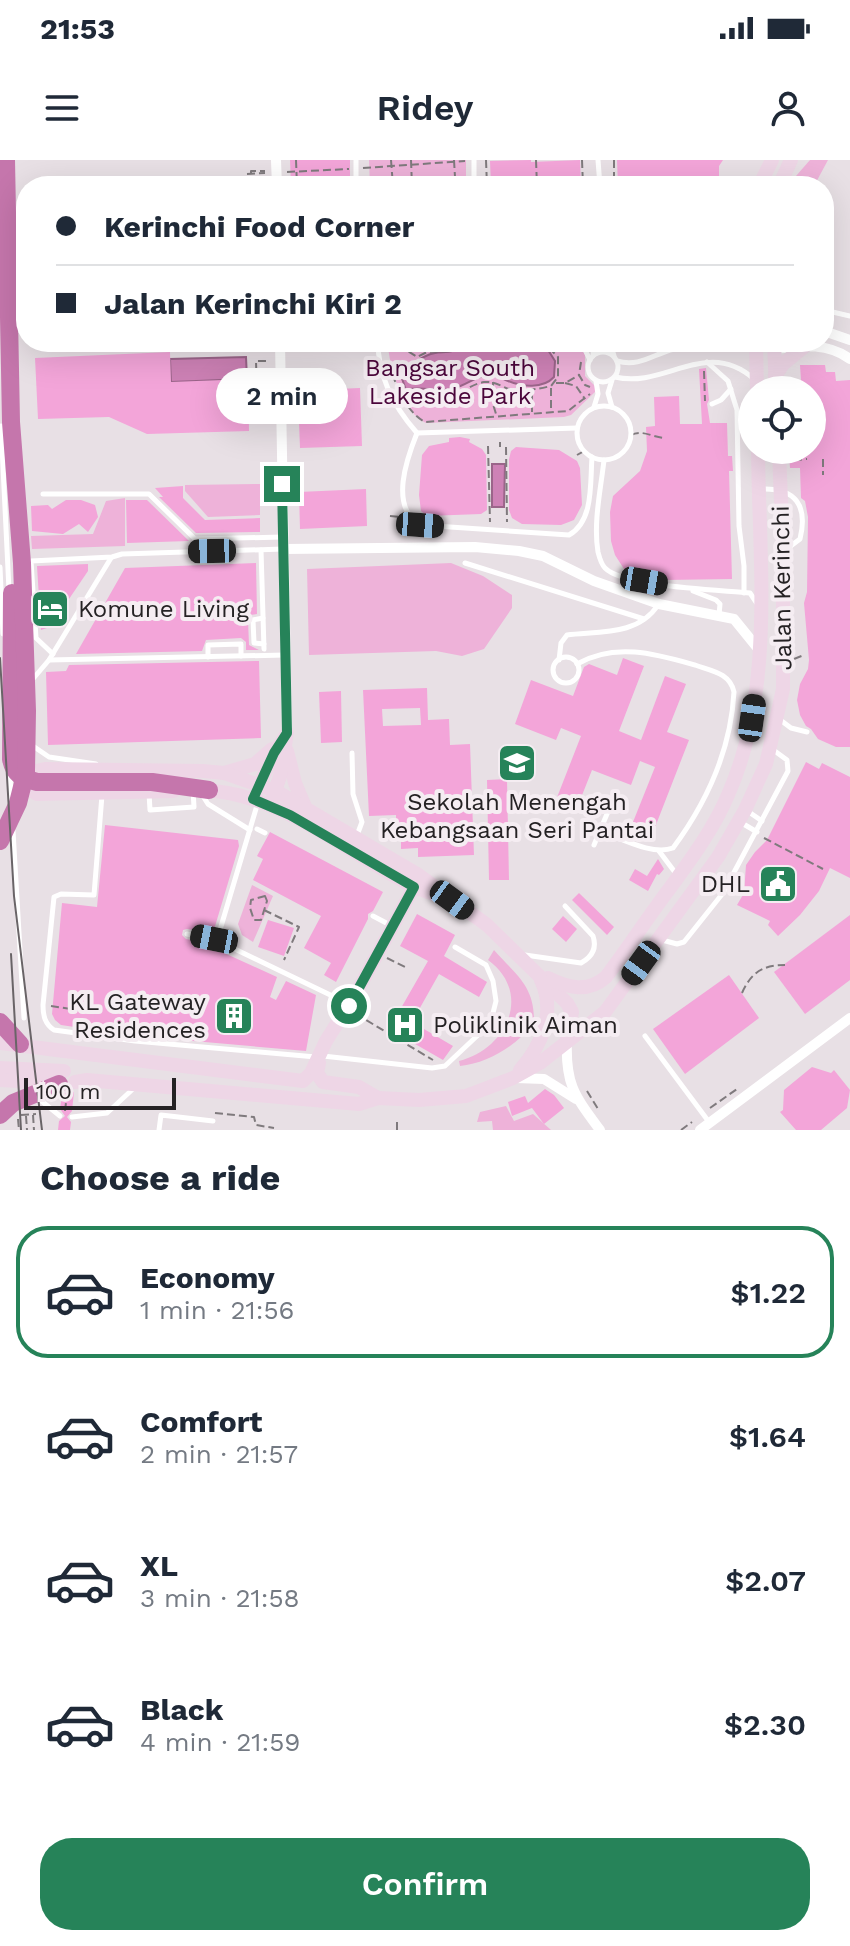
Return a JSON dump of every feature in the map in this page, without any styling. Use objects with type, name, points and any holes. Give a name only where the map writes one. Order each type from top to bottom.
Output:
[{"type":"highway","points":[[6,160],[6,424],[13,770],[22,778],[37,782],[200,790]]},
{"type":"highway","points":[[0,838],[18,803],[26,771],[27,666],[6,424]]},
{"type":"highway","points":[[0,1022],[20,1044]]},
{"type":"highway","points":[[0,1115],[29,1088],[71,1079]]},
{"type":"main road","points":[[756,352],[757,376]]},
{"type":"main road","points":[[774,352],[776,376]]},
{"type":"main road","points":[[779,376],[783,364],[798,352]]},
{"type":"main road","name":"Jalan Kerinchi","points":[[537,972],[582,979],[599,974],[618,961],[679,877],[717,817],[734,779],[752,718],[760,651],[758,464]]},
{"type":"main road","name":"Jalan Kerinchi","points":[[0,1068],[71,1079],[359,1104],[378,1098],[448,1099],[466,1096],[513,1078],[540,1063],[605,1012],[702,879],[742,816],[762,775],[778,719],[788,654],[780,464]]},
{"type":"main road","points":[[760,651],[788,654]]},
{"type":"main road","points":[[150,787],[102,794],[37,794],[29,789],[27,778],[32,772],[45,769],[224,773],[255,764],[284,739]]},
{"type":"main road","points":[[263,796],[284,739]]},
{"type":"main road","points":[[284,739],[295,783],[306,809]]},
{"type":"main road","points":[[5,745],[24,761],[45,769]]},
{"type":"main road","points":[[224,773],[414,887],[452,900]]},
{"type":"main road","points":[[200,790],[263,796],[306,809],[417,874],[487,925],[567,1003],[572,1017],[567,1039]]},
{"type":"main road","points":[[0,838],[13,813],[37,794]]},
{"type":"main road","points":[[318,1057],[414,887]]},
{"type":"main road","points":[[513,1078],[529,1060],[549,1010],[537,972]]},
{"type":"main road","points":[[0,1043],[297,1082],[308,1077],[326,1041],[351,1003]]},
{"type":"main road","name":"Jalan Kerinchi","points":[[318,1057],[320,1079],[359,1087],[378,1098]]},
{"type":"main road","points":[[0,1080],[29,1088]]},
{"type":"street","points":[[280,352],[286,655],[284,739]]},
{"type":"street","points":[[284,549],[416,546],[526,550],[594,581],[659,604],[734,619],[760,651]]},
{"type":"street","points":[[696,1126],[710,1123],[850,1018]]},
{"type":"street","points":[[567,1039],[566,1068],[576,1099],[600,1130]]},
{"type":"street","points":[[513,1078],[544,1079],[576,1099]]},
{"type":"lane","points":[[356,160],[356,176]]},
{"type":"lane","points":[[379,352],[386,384],[404,418],[417,433]]},
{"type":"lane","points":[[587,352],[591,359]]},
{"type":"lane","points":[[592,352],[589,371],[598,388],[594,407],[581,419],[577,436],[584,451],[592,457],[604,460],[619,455],[631,435],[626,417],[612,407],[594,407]]},
{"type":"lane","points":[[591,359],[601,352],[631,364],[668,352]]},
{"type":"lane","points":[[612,407],[608,393],[618,369],[613,352]]},
{"type":"lane","points":[[594,379],[605,382],[614,378],[636,380],[707,362],[725,362],[746,376]]},
{"type":"lane","points":[[707,362],[721,372],[732,388],[737,410],[739,526],[744,593]]},
{"type":"lane","points":[[712,404],[721,400],[732,388]]},
{"type":"lane","points":[[6,424],[3,512],[14,647],[20,679],[15,687],[22,693],[25,734],[33,748],[49,757],[117,770]]},
{"type":"lane","points":[[417,433],[577,428]]},
{"type":"lane","points":[[417,433],[403,490],[406,509],[420,525],[569,535],[580,529],[588,510],[592,457]]},
{"type":"lane","points":[[604,460],[597,528],[598,553],[605,568],[623,577],[688,589],[744,593],[755,597],[760,615]]},
{"type":"lane","points":[[758,490],[781,488]]},
{"type":"lane","points":[[43,494],[149,494],[195,539],[283,537]]},
{"type":"lane","points":[[51,657],[36,638],[31,561],[122,554],[284,549]]},
{"type":"lane","points":[[261,550],[264,646],[254,643],[253,632],[253,620],[263,618]]},
{"type":"lane","points":[[22,693],[51,657],[112,557]]},
{"type":"lane","points":[[465,563],[644,619]]},
{"type":"lane","points":[[0,567],[3,638]]},
{"type":"lane","points":[[688,589],[716,600],[720,604],[719,615]]},
{"type":"lane","points":[[33,621],[36,603]]},
{"type":"lane","points":[[559,660],[567,658],[577,664],[579,672],[575,680],[563,683],[554,675],[561,643],[567,635],[610,632],[644,619],[659,604]]},
{"type":"lane","points":[[208,657],[208,645],[241,644],[241,656]]},
{"type":"lane","points":[[4,652],[11,807]]},
{"type":"lane","points":[[577,664],[609,653],[656,654],[723,674],[733,687],[730,731],[715,774],[675,846],[658,850],[600,831]]},
{"type":"lane","points":[[51,657],[286,655]]},
{"type":"lane","points":[[20,679],[29,683]]},
{"type":"lane","points":[[778,719],[791,728],[807,732]]},
{"type":"lane","points":[[658,939],[677,944],[687,940],[723,893],[788,771],[787,760],[771,749]]},
{"type":"lane","points":[[352,753],[353,794],[362,822],[356,838]]},
{"type":"lane","points":[[150,787],[150,810],[194,807],[200,790]]},
{"type":"lane","points":[[200,790],[208,804],[250,830]]},
{"type":"lane","points":[[102,794],[97,896],[61,894],[54,897],[43,1005],[43,1015],[54,1030],[135,1041],[440,1068],[452,1061],[491,1021],[496,1001],[486,965],[455,947]]},
{"type":"lane","points":[[217,940],[241,852],[263,796]]},
{"type":"lane","points":[[594,845],[612,802]]},
{"type":"lane","points":[[742,816],[762,821]]},
{"type":"lane","points":[[742,816],[756,833]]},
{"type":"lane","points":[[12,824],[24,1018]]},
{"type":"lane","points":[[257,829],[265,833]]},
{"type":"lane","points":[[658,850],[679,877]]},
{"type":"lane","points":[[520,955],[581,963],[587,960],[594,952],[593,936],[565,906]]},
{"type":"lane","points":[[373,916],[393,927]]},
{"type":"lane","points":[[187,934],[217,940],[351,1003]]},
{"type":"lane","points":[[645,1036],[710,1123]]},
{"type":"lane","points":[[126,1039],[128,1059]]},
{"type":"lane","points":[[128,1059],[135,1041]]},
{"type":"lane","points":[[72,1117],[107,1113],[138,1084]]},
{"type":"lane","points":[[29,1088],[60,1116]]},
{"type":"lane","points":[[159,1130],[161,1115],[213,1121]]},
{"type":"path","points":[[296,160],[297,176]]},
{"type":"path","points":[[391,160],[392,176]]},
{"type":"path","points":[[366,168],[412,162],[474,160]]},
{"type":"path","points":[[250,176],[251,171],[275,168]]},
{"type":"path","points":[[287,172],[356,169]]},
{"type":"path","points":[[388,352],[392,373],[406,403],[425,422],[568,411],[593,392],[579,375],[581,361]]},
{"type":"path","points":[[409,352],[417,357],[430,352]]},
{"type":"path","points":[[406,403],[419,392],[430,398],[438,398],[493,382],[511,390],[532,391],[551,386],[558,377],[558,357],[554,352]]},
{"type":"path","points":[[257,395],[256,361],[266,361]]},
{"type":"path","points":[[704,371],[706,413]]},
{"type":"path","points":[[565,383],[579,375]]},
{"type":"path","points":[[493,382],[496,416]]},
{"type":"path","points":[[555,383],[576,386],[585,399]]},
{"type":"path","points":[[551,386],[551,412]]},
{"type":"path","points":[[511,390],[511,399]]},
{"type":"path","points":[[532,391],[532,414]]},
{"type":"path","points":[[631,435],[645,433],[655,438],[666,438]]},
{"type":"path","points":[[500,442],[500,447]]},
{"type":"path","points":[[488,446],[490,523]]},
{"type":"path","points":[[506,447],[507,524]]},
{"type":"path","points":[[577,455],[584,451]]},
{"type":"path","points":[[823,464],[823,475]]},
{"type":"path","points":[[390,516],[410,517]]},
{"type":"path","points":[[788,654],[804,655]]},
{"type":"path","points":[[756,833],[823,869]]},
{"type":"path","points":[[265,896],[264,910],[261,920],[254,920],[251,900],[265,896]]},
{"type":"path","points":[[264,910],[299,927],[284,960]]},
{"type":"path","points":[[383,955],[407,968]]},
{"type":"path","points":[[742,993],[747,981],[760,969],[785,965]]},
{"type":"path","points":[[351,1003],[439,1064]]},
{"type":"path","points":[[43,1005],[78,1010]]},
{"type":"path","points":[[581,1081],[598,1108]]},
{"type":"path","points":[[205,1120],[206,1112],[254,1117],[256,1125],[274,1128]]},
{"type":"path","points":[[19,1130],[18,1116],[34,1114],[34,1130]]},
{"type":"path","points":[[26,1115],[27,1130]]},
{"type":"path","points":[[397,1121],[397,1130]]},
{"type":"path","points":[[681,1130],[696,1126]]},
{"type":"green space","points":[[369,160],[466,160],[466,176],[370,176]]},
{"type":"green space","points":[[810,160],[828,160],[819,176],[796,176]]},
{"type":"green space","name":"Bangsar South Lakeside Park","points":[[389,352],[585,352],[585,376],[596,391],[571,415],[564,417],[426,423],[404,400]]},
{"type":"green space","points":[[260,484],[260,515],[208,517],[185,491],[185,485]]},
{"type":"green space","points":[[125,498],[125,546],[32,549],[31,536],[93,534],[106,501]]},
{"type":"green space","points":[[451,563],[483,576],[512,595],[512,608],[484,649],[462,656],[436,651],[309,655],[307,569]]},
{"type":"green space","points":[[252,885],[273,896],[253,942],[242,935],[238,924]]},
{"type":"green space","points":[[494,950],[528,990],[534,1023],[502,1052],[460,1066],[459,1061],[476,1055],[490,1045],[508,1018],[511,1003],[509,988],[502,973],[488,960]]},
{"type":"green space","points":[[506,1106],[514,1121],[533,1114],[551,1130],[493,1130],[492,1121],[477,1122],[480,1112]]},
{"type":"shaded area","points":[[549,352],[555,361],[554,377],[544,384],[532,386],[490,375],[449,390],[406,390],[399,370],[433,353]]},
{"type":"shaded area","points":[[246,357],[247,379],[171,382],[170,359]]},
{"type":"shaded area","points":[[492,464],[505,464],[504,507],[492,507]]},
{"type":"building","points":[[290,160],[350,160],[350,176],[291,176]]},
{"type":"building","points":[[580,160],[581,176],[491,176],[490,161]]},
{"type":"building","points":[[617,160],[723,160],[719,166],[719,176],[618,176]]},
{"type":"building","points":[[170,352],[171,382],[248,379],[249,431],[147,434],[109,417],[38,419],[35,358]]},
{"type":"building","points":[[800,365],[825,365],[826,372],[835,372],[836,381],[850,380],[850,747],[836,747],[818,739],[800,715],[797,700],[809,660],[804,603],[807,592],[808,517],[805,501],[801,498],[800,468],[790,468],[790,464],[826,464],[826,376],[801,376]]},
{"type":"building","points":[[706,368],[710,423],[727,423],[728,456],[732,456],[733,471],[729,471],[732,579],[665,580],[626,572],[615,555],[611,541],[613,496],[640,471],[647,451],[646,427],[655,426],[654,397],[679,396],[680,424],[702,424],[699,369]]},
{"type":"building","points":[[360,388],[362,446],[300,448],[298,396],[337,395],[337,389]]},
{"type":"building","points":[[460,437],[470,439],[469,442],[486,455],[487,510],[481,514],[427,516],[421,511],[419,495],[422,455],[429,446]]},
{"type":"building","points":[[516,447],[559,450],[577,461],[582,505],[574,520],[561,525],[522,524],[512,518],[509,510],[509,459]]},
{"type":"building","points":[[183,486],[183,498],[205,520],[260,518],[260,532],[196,533],[159,497],[163,497],[155,488]]},
{"type":"building","points":[[366,489],[367,526],[300,529],[299,492]]},
{"type":"building","points":[[66,500],[81,500],[95,505],[98,517],[88,532],[79,524],[63,534],[32,531],[31,506],[48,505],[52,509]]},
{"type":"building","points":[[126,500],[147,500],[189,541],[127,543]]},
{"type":"building","points":[[256,563],[257,614],[250,615],[248,620],[249,645],[259,650],[246,650],[246,642],[241,638],[206,640],[202,651],[76,654],[125,568]]},
{"type":"building","name":"Komune Living","points":[[88,564],[88,571],[50,627],[41,630],[37,566]]},
{"type":"building","points":[[623,658],[644,666],[619,731],[641,740],[665,676],[686,684],[667,732],[689,740],[652,835],[631,827],[655,767],[640,761],[631,785],[592,770],[577,808],[556,800],[581,736],[561,728],[556,740],[515,724],[531,680],[573,696],[584,667],[589,664],[617,675]]},
{"type":"building","points":[[259,661],[261,738],[48,745],[46,672],[66,671],[69,665]]},
{"type":"building","points":[[427,688],[428,720],[449,719],[450,745],[470,744],[474,855],[418,857],[418,848],[401,849],[401,823],[396,823],[396,815],[369,816],[363,690]],"holes":[[[420,708],[421,725],[383,726],[382,709]]]},
{"type":"building","points":[[341,691],[342,742],[321,743],[319,692]]},
{"type":"building","points":[[806,762],[819,769],[822,763],[850,777],[850,878],[830,868],[819,891],[778,936],[768,925],[770,921],[737,905],[744,893],[746,865],[767,840]]},
{"type":"building","points":[[507,779],[509,880],[489,880],[487,780]]},
{"type":"building","points":[[105,825],[238,840],[239,846],[213,933],[187,929],[183,930],[182,935],[186,939],[212,944],[211,947],[277,977],[270,997],[276,1000],[286,981],[316,995],[306,1051],[136,1036],[61,1025],[55,1020],[52,1014],[62,903],[97,907]]},
{"type":"building","points":[[270,832],[383,892],[373,911],[368,914],[336,982],[324,975],[331,963],[304,948],[321,916],[253,880],[263,859],[257,856]]},
{"type":"building","points":[[658,859],[664,869],[657,874],[648,891],[629,880],[635,869],[647,876]]},
{"type":"building","points":[[579,893],[614,927],[607,935],[572,900]]},
{"type":"building","points":[[417,914],[455,935],[444,956],[487,982],[479,997],[439,974],[412,1022],[453,1046],[443,1060],[389,1029],[428,961],[400,946]]},
{"type":"building","points":[[850,915],[850,980],[805,1014],[774,972]]},
{"type":"building","points":[[563,916],[577,929],[566,942],[552,929]]},
{"type":"building","points":[[268,920],[294,928],[284,956],[258,947]]},
{"type":"building","points":[[729,975],[759,1018],[685,1074],[653,1029]]},
{"type":"building","points":[[812,1067],[831,1073],[834,1070],[850,1090],[847,1108],[821,1130],[796,1130],[780,1112],[783,1110],[784,1090]]},
{"type":"building","points":[[545,1089],[564,1108],[544,1124],[532,1108],[512,1116],[508,1102],[525,1096],[528,1103]]},
{"type":"building","points":[[69,1090],[74,1092],[72,1111],[67,1117],[71,1122],[70,1130],[58,1130],[59,1121],[65,1116],[60,1109],[62,1096]]},
{"type":"tram line","points":[[0,658],[14,896],[42,1130]]},
{"type":"tram line","points":[[11,954],[21,1130]]},
{"type":"place","name":"Komune Living","points":[[50,609]]},
{"type":"place","name":"Sekolah Menengah Kebangsaan Seri Pantai","points":[[517,763]]},
{"type":"place","name":"DHL","points":[[778,884]]},
{"type":"place","name":"KL Gateway Residences","points":[[234,1016]]},
{"type":"place","name":"Poliklinik Aiman","points":[[405,1025]]},
{"type":"route","points":[[282,484],[287,733],[253,799],[290,815],[414,887],[349,1006]]}]
